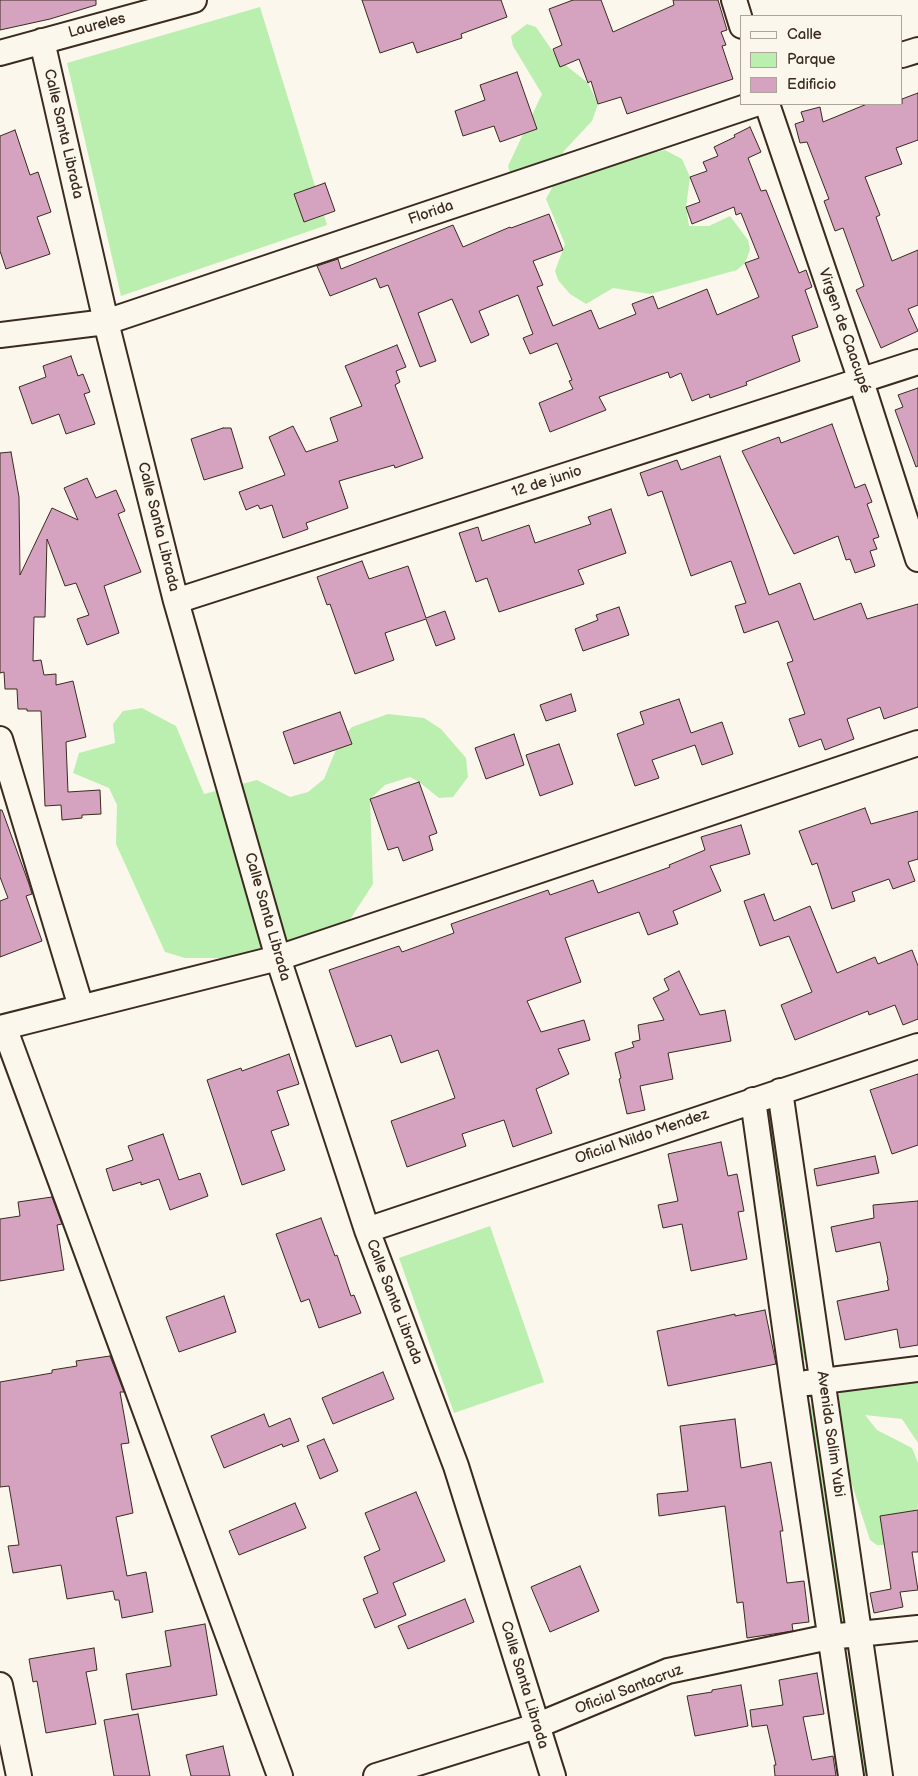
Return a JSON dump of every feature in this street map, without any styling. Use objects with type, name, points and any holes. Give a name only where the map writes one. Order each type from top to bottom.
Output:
[{"type":"street","name":"Laureles","points":[[0,53],[193,0]]},
{"type":"street","points":[[734,0],[740,20]]},
{"type":"street","name":"Calle Santa Librada","points":[[42,41],[106,322],[176,602],[278,958],[367,1230],[456,1466],[553,1776]]},
{"type":"street","points":[[903,55],[918,50]]},
{"type":"street","name":"Florida","points":[[0,335],[106,322],[752,105]]},
{"type":"street","name":"Virgen de Caacupé","points":[[767,105],[861,381],[918,559]]},
{"type":"street","name":"12 de junio","points":[[176,602],[918,362]]},
{"type":"street","points":[[0,739],[81,1007]]},
{"type":"street","points":[[280,1776],[2,1027],[278,958],[918,743]]},
{"type":"street","name":"Oficial Nildo Mendez","points":[[367,1230],[918,1046]]},
{"type":"street","name":"Avenida Salim Yubi","points":[[780,1091],[880,1776]]},
{"type":"street","name":"Avenida Salim Yubi","points":[[753,1100],[850,1776]]},
{"type":"street","points":[[793,1385],[918,1369]]},
{"type":"street","name":"Oficial Santacruz","points":[[376,1776],[536,1726],[668,1671],[829,1637],[918,1628]]},
{"type":"street","points":[[0,1685],[19,1776]]},
{"type":"green space","points":[[260,7],[327,225],[121,296],[67,63]]},
{"type":"green space","points":[[527,24],[536,27],[558,59],[588,83],[598,104],[592,121],[564,151],[549,180],[513,184],[508,166],[542,94],[513,46],[511,36]]},
{"type":"green space","points":[[665,150],[682,159],[690,177],[686,207],[689,226],[709,226],[730,216],[748,240],[750,250],[745,263],[737,270],[650,294],[613,288],[586,304],[570,294],[558,280],[555,271],[565,244],[546,199],[555,182],[562,177]]},
{"type":"green space","points":[[142,708],[176,726],[204,794],[257,780],[290,797],[308,792],[324,779],[339,742],[352,727],[388,714],[424,718],[441,729],[466,758],[468,777],[453,797],[439,798],[410,777],[385,785],[370,799],[373,884],[338,938],[278,958],[185,958],[165,952],[116,844],[117,805],[109,788],[73,773],[79,753],[115,743],[113,724],[123,711]]},
{"type":"green space","points":[[770,1126],[773,1126],[807,1357],[804,1360],[769,1129]]},
{"type":"green space","points":[[490,1226],[544,1382],[454,1413],[399,1258]]},
{"type":"green space","points":[[918,1375],[918,1443],[902,1419],[865,1415],[877,1430],[912,1448],[918,1463],[918,1507],[887,1545],[877,1545],[870,1540],[834,1429],[834,1398],[850,1386]]},
{"type":"green space","points":[[811,1404],[815,1406],[846,1624],[841,1624],[809,1407]]},
{"type":"green space","points":[[852,1667],[869,1776],[864,1776],[848,1669]]},
{"type":"building","points":[[0,0],[96,0],[96,5],[50,19],[0,30]]},
{"type":"building","points":[[362,0],[501,0],[507,17],[461,34],[462,38],[417,53],[413,42],[380,53]]},
{"type":"building","points":[[573,0],[601,0],[613,32],[674,5],[673,0],[718,0],[727,30],[721,32],[726,45],[722,46],[733,79],[627,114],[621,97],[598,104],[591,81],[588,83],[579,59],[560,67],[553,49],[562,45],[549,9]]},
{"type":"building","points":[[517,72],[537,129],[500,142],[494,126],[463,136],[455,111],[485,100],[480,85]]},
{"type":"building","points":[[918,93],[918,140],[896,148],[902,164],[865,177],[880,215],[876,217],[892,261],[918,250],[918,305],[908,309],[918,331],[881,348],[856,290],[864,286],[843,228],[835,231],[824,201],[829,199],[807,142],[800,143],[795,124],[804,121],[801,112],[820,107],[823,122],[865,105],[903,105],[903,99]]},
{"type":"building","points":[[750,127],[761,152],[748,158],[761,191],[766,190],[799,273],[806,270],[812,287],[805,290],[818,327],[792,336],[800,361],[746,382],[747,385],[710,398],[709,394],[692,401],[681,373],[670,378],[668,372],[599,397],[606,410],[550,432],[539,403],[573,389],[569,381],[572,380],[557,343],[530,354],[523,338],[533,334],[518,295],[479,311],[489,335],[471,343],[452,299],[418,313],[436,361],[420,367],[388,285],[380,288],[376,278],[330,296],[317,266],[338,259],[341,269],[453,225],[463,247],[510,227],[549,214],[563,250],[533,261],[543,285],[537,287],[553,326],[591,310],[599,329],[636,314],[632,304],[653,296],[658,309],[707,289],[717,315],[759,297],[745,263],[759,258],[741,213],[736,215],[734,207],[692,224],[686,207],[700,202],[690,177],[707,171],[703,162],[718,156],[714,147]]},
{"type":"building","points":[[15,130],[30,175],[38,172],[51,212],[37,217],[50,254],[6,269],[0,251],[0,136]]},
{"type":"building","points":[[325,183],[335,211],[304,222],[294,194]]},
{"type":"building","points":[[397,345],[406,367],[396,371],[400,382],[395,385],[423,458],[395,468],[394,465],[339,481],[348,508],[306,523],[308,529],[283,538],[272,505],[260,509],[258,505],[246,510],[239,492],[285,475],[269,437],[293,426],[306,452],[338,441],[330,418],[362,406],[345,366]]},
{"type":"building","points":[[71,356],[78,376],[83,374],[90,392],[84,394],[95,424],[66,434],[59,414],[32,424],[19,387],[46,377],[43,366]]},
{"type":"building","points":[[918,388],[918,466],[916,467],[895,410],[903,407],[898,395]]},
{"type":"building","points":[[832,424],[855,488],[865,484],[872,502],[867,504],[879,537],[873,539],[877,549],[870,551],[875,566],[855,573],[850,559],[846,560],[838,536],[794,554],[742,451],[779,437],[781,443]]},
{"type":"building","points":[[223,428],[231,428],[243,468],[204,480],[191,439]]},
{"type":"building","points":[[11,452],[19,497],[20,575],[52,508],[78,520],[64,488],[87,478],[96,498],[116,490],[125,511],[118,514],[141,572],[104,586],[119,633],[87,645],[77,619],[89,615],[76,583],[65,586],[47,539],[45,617],[34,617],[33,661],[41,660],[44,675],[56,674],[56,685],[73,681],[86,737],[66,742],[68,792],[100,790],[101,814],[82,815],[82,818],[62,820],[61,805],[45,806],[41,711],[18,709],[17,689],[5,689],[4,672],[0,673],[0,453]]},
{"type":"building","points":[[720,456],[769,595],[800,583],[814,620],[861,603],[867,619],[918,604],[918,707],[884,719],[880,707],[847,719],[854,739],[825,750],[821,739],[799,747],[789,719],[805,714],[787,663],[793,661],[778,621],[744,633],[735,606],[746,603],[731,561],[691,576],[662,491],[648,496],[640,473],[677,460],[681,470]]},
{"type":"building","points":[[611,509],[626,553],[578,570],[584,584],[499,612],[487,578],[476,582],[459,533],[478,527],[482,541],[529,525],[535,543],[591,524],[588,517]]},
{"type":"building","points":[[362,561],[369,579],[408,566],[426,618],[445,611],[455,639],[436,646],[426,619],[385,633],[394,660],[355,674],[330,604],[327,605],[317,577]]},
{"type":"building","points":[[619,607],[629,635],[583,651],[575,629],[598,620],[596,615]]},
{"type":"building","points":[[571,694],[576,711],[546,721],[540,705]]},
{"type":"building","points":[[679,699],[691,733],[722,722],[733,754],[702,765],[695,745],[652,760],[659,778],[635,786],[617,734],[644,724],[640,712]]},
{"type":"building","points":[[340,712],[352,744],[294,764],[283,732]]},
{"type":"building","points":[[514,734],[524,765],[486,779],[475,748]]},
{"type":"building","points":[[559,744],[573,784],[540,796],[526,755]]},
{"type":"building","points":[[419,782],[437,833],[429,836],[433,850],[403,861],[398,847],[388,850],[370,799]]},
{"type":"building","points":[[865,808],[871,824],[918,811],[918,859],[908,862],[915,881],[893,889],[889,879],[852,892],[855,901],[832,909],[817,863],[812,865],[799,831]]},
{"type":"building","points":[[0,810],[2,810],[29,884],[32,894],[26,896],[42,941],[0,957],[0,901],[8,898],[0,877]]},
{"type":"building","points":[[741,825],[750,854],[710,866],[721,891],[673,911],[678,924],[648,935],[639,912],[565,938],[581,982],[527,1001],[541,1032],[584,1020],[590,1040],[558,1049],[569,1074],[536,1089],[552,1133],[513,1147],[504,1120],[462,1134],[466,1146],[407,1167],[391,1121],[455,1098],[438,1050],[401,1063],[391,1035],[356,1047],[329,970],[399,946],[402,952],[454,933],[451,924],[548,890],[550,895],[593,880],[598,893],[670,867],[669,865],[705,850],[701,837]]},
{"type":"building","points":[[764,894],[774,921],[810,906],[837,973],[875,957],[878,964],[912,950],[918,966],[918,1019],[903,1025],[895,1005],[869,1015],[868,1011],[795,1040],[781,1005],[812,992],[789,936],[760,946],[744,901]]},
{"type":"building","points":[[679,971],[700,1015],[725,1010],[731,1041],[668,1053],[673,1079],[640,1086],[645,1110],[627,1114],[615,1053],[634,1047],[632,1042],[640,1040],[638,1025],[664,1020],[653,998],[669,990],[664,979]]},
{"type":"building","points":[[289,1054],[299,1084],[277,1091],[289,1125],[271,1131],[285,1170],[242,1185],[207,1080],[241,1068],[242,1071]]},
{"type":"building","points":[[918,1074],[918,1145],[892,1154],[870,1090]]},
{"type":"building","points":[[163,1134],[179,1180],[200,1173],[208,1196],[170,1210],[159,1179],[141,1185],[141,1182],[113,1191],[106,1169],[133,1160],[128,1146]]},
{"type":"building","points":[[721,1142],[728,1176],[737,1174],[744,1211],[738,1212],[747,1259],[691,1271],[682,1224],[663,1228],[658,1205],[678,1201],[668,1154]]},
{"type":"building","points":[[875,1156],[879,1173],[817,1186],[814,1169]]},
{"type":"building","points":[[52,1197],[62,1224],[57,1225],[64,1270],[0,1281],[0,1219],[20,1216],[18,1202]]},
{"type":"building","points":[[918,1201],[918,1345],[900,1348],[897,1329],[845,1340],[837,1301],[889,1290],[888,1280],[880,1242],[836,1252],[831,1227],[874,1218],[873,1205]]},
{"type":"building","points":[[321,1218],[335,1256],[337,1255],[351,1296],[354,1295],[361,1313],[319,1328],[309,1299],[301,1302],[276,1234]]},
{"type":"building","points":[[224,1296],[236,1332],[179,1352],[166,1317]]},
{"type":"building","points":[[765,1310],[776,1364],[668,1386],[657,1331],[735,1314],[735,1316]]},
{"type":"building","points":[[110,1356],[124,1392],[120,1392],[129,1443],[121,1444],[133,1513],[116,1517],[127,1576],[146,1572],[153,1612],[122,1618],[119,1600],[115,1600],[113,1591],[67,1599],[61,1565],[13,1573],[8,1546],[19,1545],[9,1486],[0,1487],[0,1382],[52,1373],[52,1370],[77,1366],[76,1361]]},
{"type":"building","points":[[383,1372],[394,1399],[333,1424],[322,1398]]},
{"type":"building","points":[[264,1414],[269,1427],[290,1418],[299,1441],[283,1447],[282,1444],[224,1468],[211,1436]]},
{"type":"building","points":[[735,1419],[741,1468],[771,1462],[783,1531],[780,1531],[787,1583],[804,1581],[809,1622],[792,1624],[793,1631],[747,1638],[743,1602],[737,1603],[725,1506],[659,1516],[657,1494],[688,1491],[680,1426]]},
{"type":"building","points":[[324,1439],[338,1471],[320,1479],[307,1446]]},
{"type":"building","points":[[416,1492],[445,1561],[393,1583],[406,1615],[375,1628],[363,1599],[378,1593],[364,1557],[380,1550],[365,1513]]},
{"type":"building","points":[[295,1503],[306,1528],[239,1555],[229,1531]]},
{"type":"building","points":[[918,1510],[918,1552],[912,1552],[918,1590],[900,1592],[903,1607],[874,1613],[870,1593],[891,1589],[880,1516]]},
{"type":"building","points":[[580,1566],[599,1611],[550,1632],[531,1587]]},
{"type":"building","points":[[465,1599],[474,1622],[408,1649],[398,1626]]},
{"type":"building","points":[[205,1624],[217,1695],[132,1710],[126,1674],[171,1666],[165,1631]]},
{"type":"building","points":[[94,1648],[97,1670],[86,1672],[96,1724],[46,1733],[37,1681],[33,1682],[29,1659]]},
{"type":"building","points":[[817,1673],[824,1714],[803,1717],[812,1760],[833,1756],[836,1776],[775,1776],[774,1765],[776,1765],[767,1725],[752,1727],[750,1710],[783,1705],[779,1680]]},
{"type":"building","points":[[741,1685],[748,1726],[695,1736],[687,1696]]},
{"type":"building","points":[[138,1714],[150,1776],[114,1776],[104,1720]]},
{"type":"building","points":[[223,1746],[230,1776],[191,1776],[186,1755]]}]
